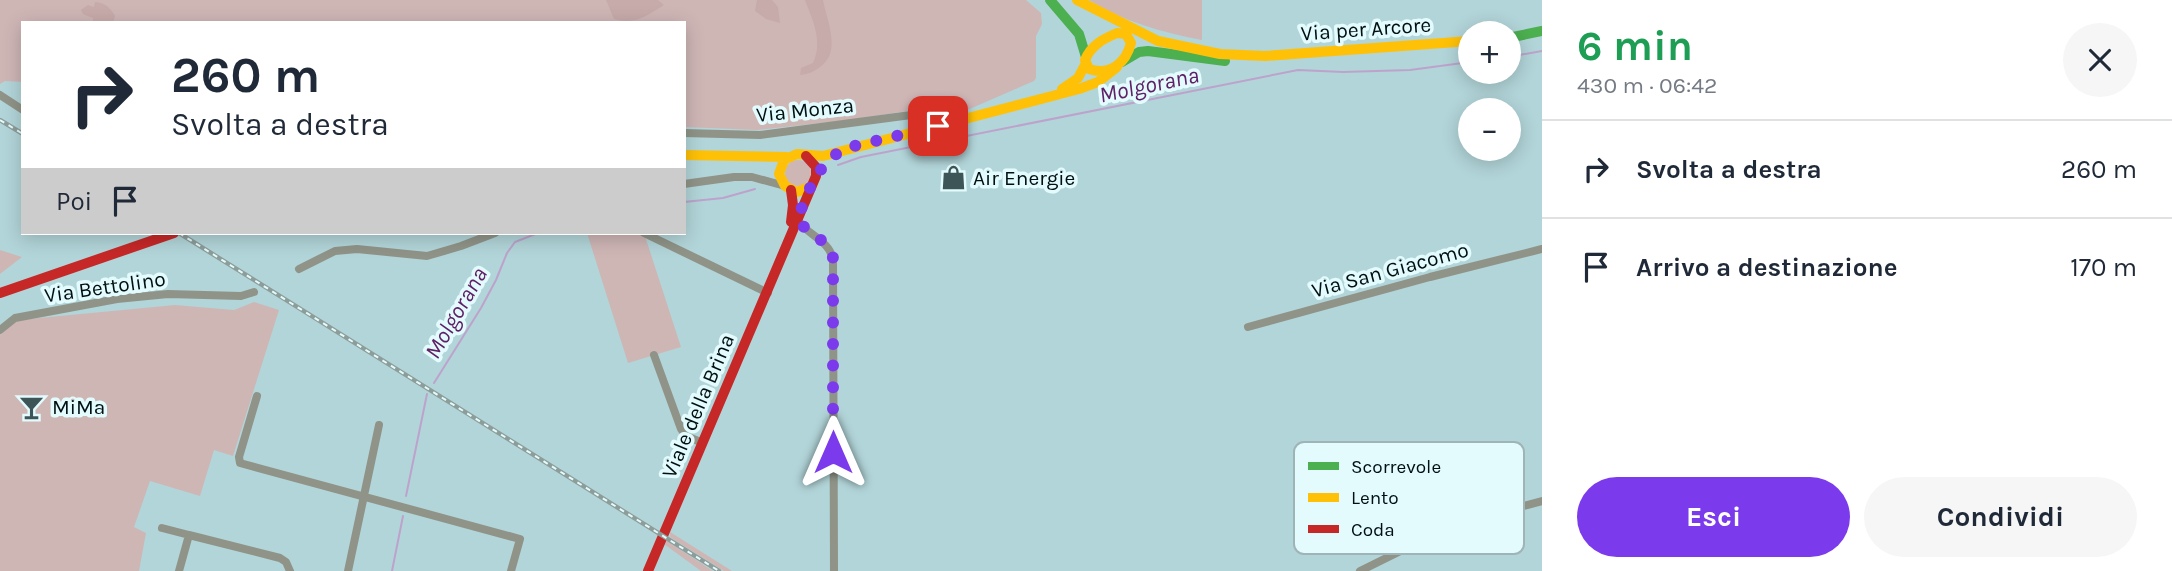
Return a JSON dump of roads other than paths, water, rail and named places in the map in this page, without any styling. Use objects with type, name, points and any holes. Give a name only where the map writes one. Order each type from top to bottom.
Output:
[{"type":"main road","points":[[1049,0],[1079,34],[1089,69],[1096,72],[1119,64],[1131,47],[1125,35]]},
{"type":"main road","points":[[1072,0],[1125,35],[1220,54],[1265,56]]},
{"type":"main road","points":[[1077,0],[1158,41],[1187,49]]},
{"type":"main road","points":[[1521,35],[1542,31]]},
{"type":"main road","points":[[1051,96],[1075,81],[1088,52],[1100,41],[1125,35]]},
{"type":"main road","name":"Via per Arcore","points":[[1265,56],[1458,42]]},
{"type":"main road","points":[[686,155],[751,159],[797,154],[823,156],[1098,82],[1119,64],[1139,52],[1215,61],[1265,56]]},
{"type":"main road","points":[[751,159],[779,172],[788,188],[802,191],[842,149]]},
{"type":"main road","points":[[806,156],[814,162],[814,181]]},
{"type":"main road","points":[[779,172],[788,157]]},
{"type":"main road","name":"Viale della Brina","points":[[648,571],[814,181]]},
{"type":"main road","name":"Viale della Brina","points":[[788,188],[795,222]]},
{"type":"main road","points":[[0,293],[168,235]]},
{"type":"street","points":[[0,95],[21,109]]},
{"type":"street","name":"Via Monza","points":[[686,133],[760,135],[911,116],[914,117],[919,131]]},
{"type":"street","points":[[767,183],[779,172]]},
{"type":"street","points":[[686,184],[752,177],[788,188]]},
{"type":"street","points":[[795,222],[831,250],[833,258],[834,571]]},
{"type":"street","points":[[299,269],[335,251],[357,249],[427,256],[489,235]]},
{"type":"street","points":[[649,235],[768,293]]},
{"type":"street","name":"Via San Giacomo","points":[[1248,327],[1542,249]]},
{"type":"street","name":"Via Bettolino","points":[[2,325],[15,318],[117,299],[168,294],[241,296],[254,292]]},
{"type":"street","points":[[654,355],[681,429],[686,436],[703,443]]},
{"type":"street","points":[[257,396],[239,461],[520,539],[511,571]]},
{"type":"street","points":[[348,571],[379,425]]},
{"type":"street","points":[[1524,506],[1542,501]]},
{"type":"street","points":[[162,528],[280,558],[286,562],[290,571]]},
{"type":"street","points":[[179,571],[189,536]]},
{"type":"street","points":[[1360,571],[1394,554]]},
{"type":"waterway","name":"Molgorana","points":[[1521,55],[1542,51]]},
{"type":"waterway","name":"Molgorana","points":[[838,165],[861,157],[1298,70],[1410,70],[1458,64]]},
{"type":"waterway","name":"Molgorana","points":[[686,202],[723,198],[755,189]]},
{"type":"waterway","name":"Molgorana","points":[[434,383],[481,308],[507,253],[515,242],[533,235]]},
{"type":"waterway","name":"Molgorana","points":[[406,496],[427,394]]},
{"type":"waterway","name":"Molgorana","points":[[392,571],[403,516]]},
{"type":"railway","points":[[0,120],[21,133]]},
{"type":"railway","points":[[182,235],[719,571]]},
{"type":"place","name":"Air Energie","points":[[953,178]]},
{"type":"place","name":"MiMa","points":[[32,407]]}]
